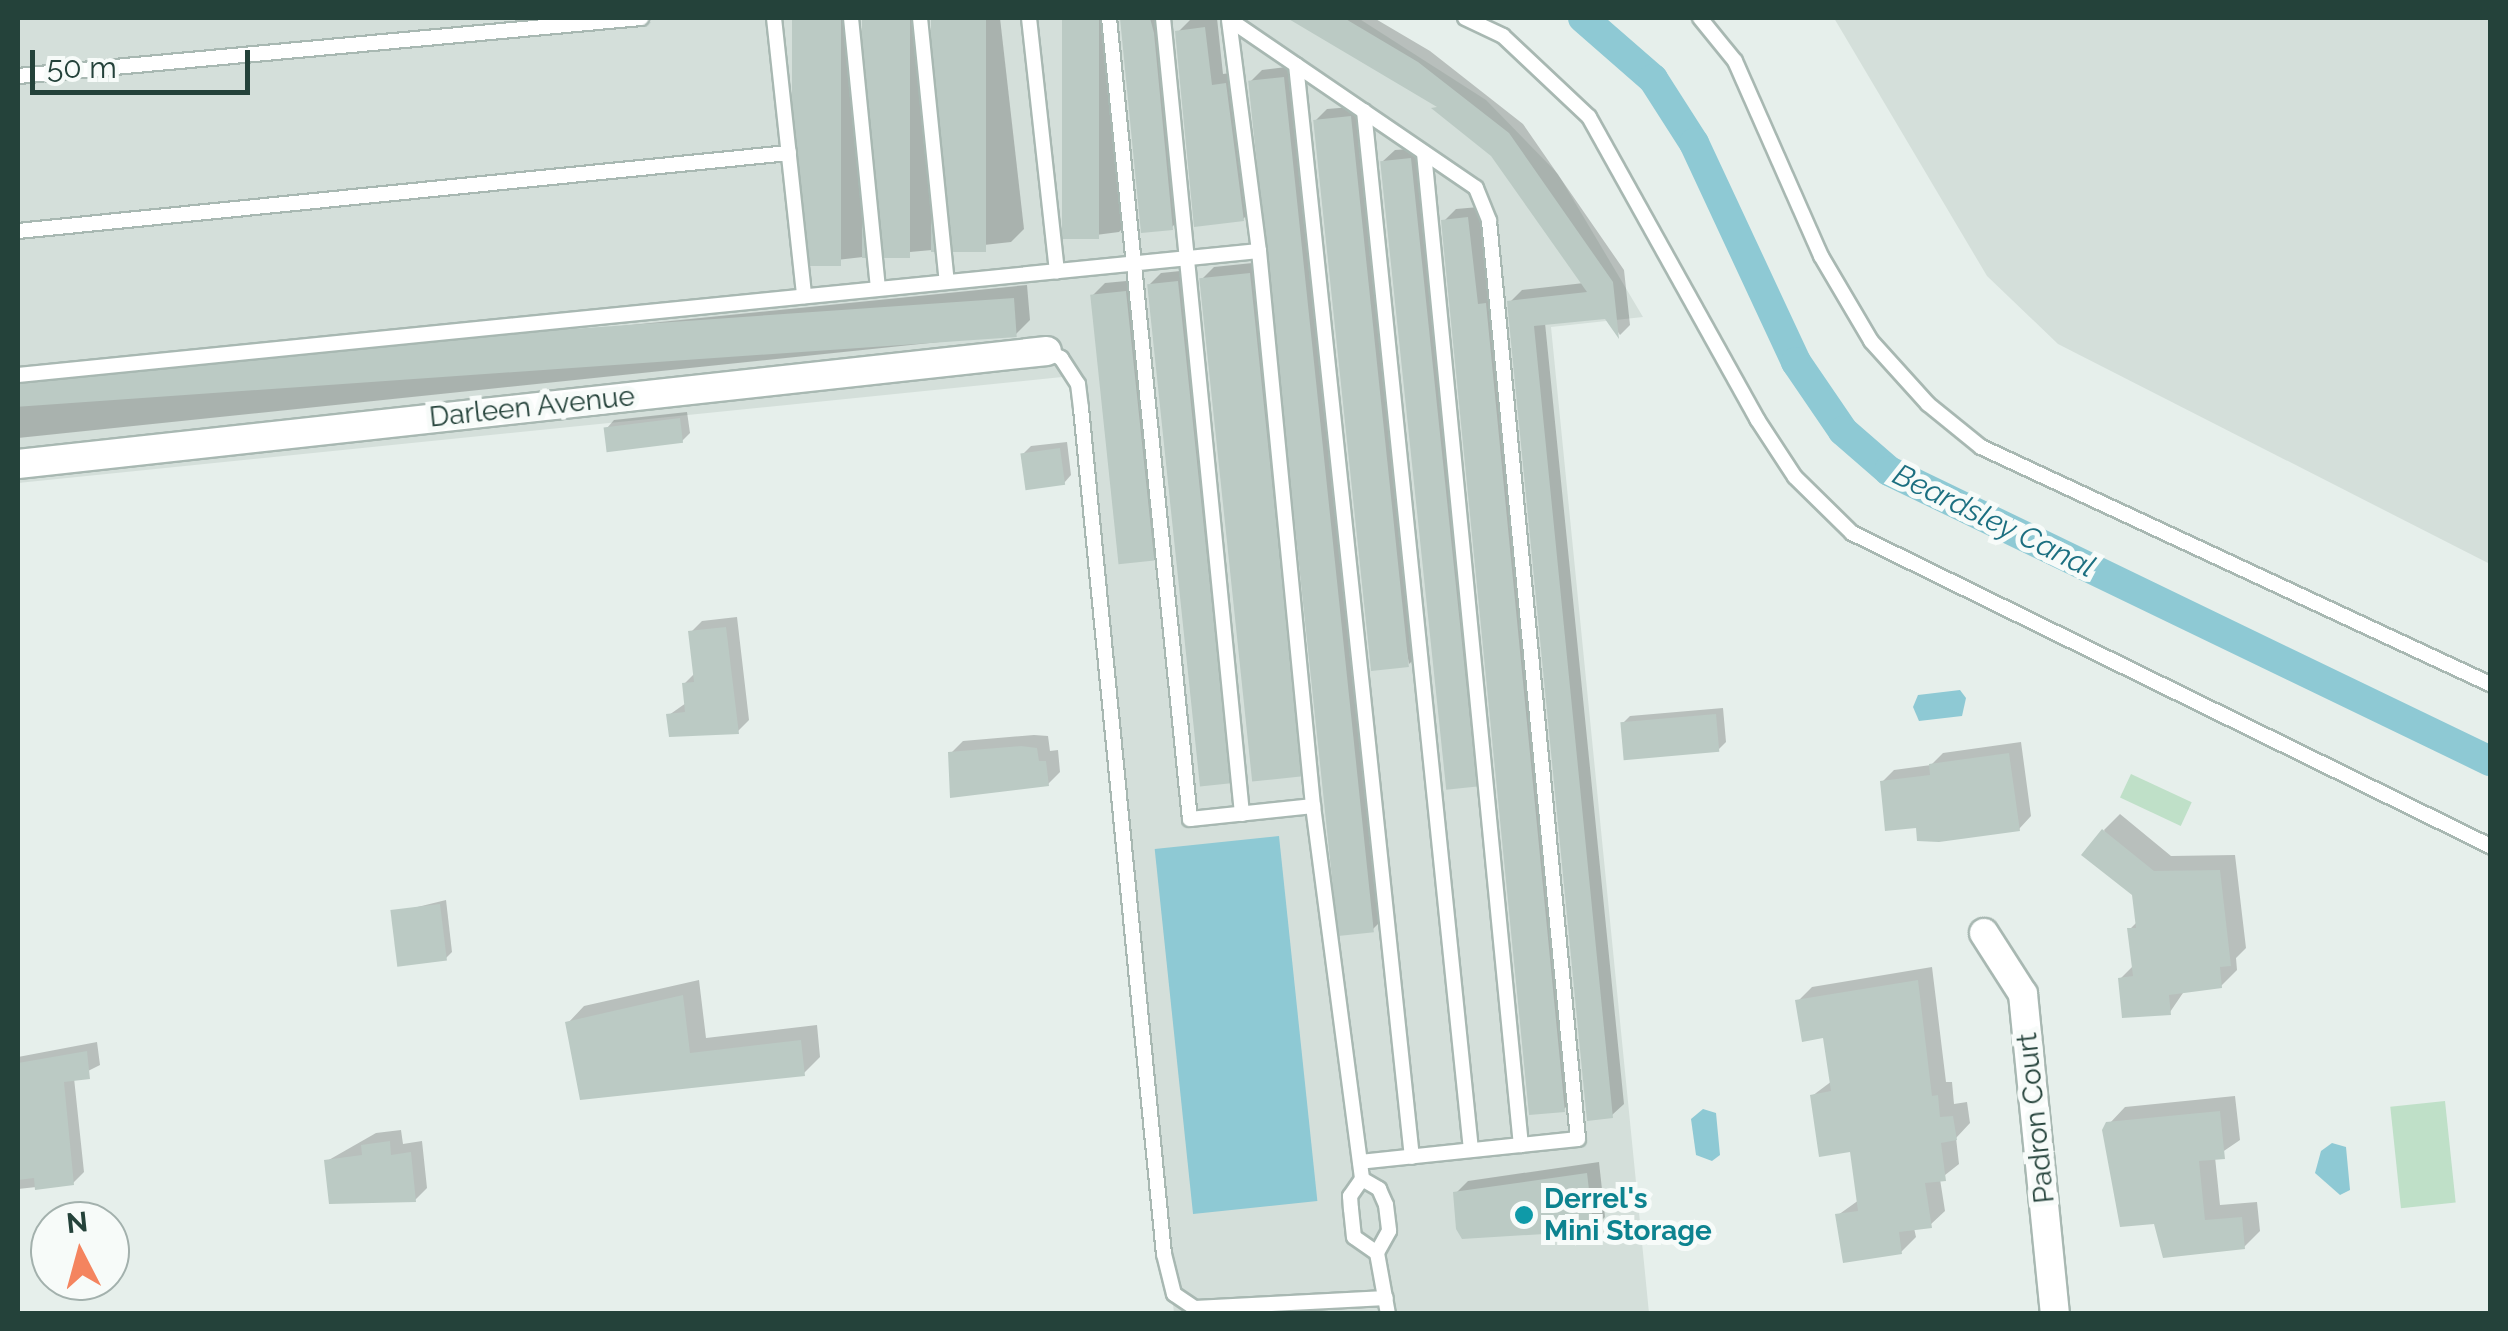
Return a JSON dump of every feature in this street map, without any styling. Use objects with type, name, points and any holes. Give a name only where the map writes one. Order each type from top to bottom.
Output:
[{"type":"street","name":"Darleen Avenue","points":[[18,464],[1047,351]]},
{"type":"street","name":"Padron Court","points":[[1984,933],[2023,994],[2055,1314]]},
{"type":"lane","points":[[18,76],[640,18]]},
{"type":"lane","points":[[774,18],[804,296]]},
{"type":"lane","points":[[851,18],[878,289]]},
{"type":"lane","points":[[920,18],[947,282]]},
{"type":"lane","points":[[1029,18],[1057,272]]},
{"type":"lane","points":[[1109,18],[1190,819],[1312,806]]},
{"type":"lane","points":[[1163,18],[1242,814]]},
{"type":"lane","points":[[1466,18],[1503,36],[1589,116],[1757,419],[1796,477],[1852,533],[2490,846]]},
{"type":"lane","points":[[1700,18],[1735,61],[1821,256],[1871,341],[1928,404],[1981,447],[2490,684]]},
{"type":"lane","points":[[1229,20],[1476,188],[1489,221],[1578,1139],[1360,1162]]},
{"type":"lane","points":[[1229,20],[1259,251],[1312,806],[1362,1179],[1350,1196],[1354,1237],[1377,1253]]},
{"type":"lane","points":[[1296,65],[1412,1157]]},
{"type":"lane","points":[[1364,111],[1471,1150]]},
{"type":"lane","points":[[1424,153],[1520,1145]]},
{"type":"lane","points":[[18,231],[789,154]]},
{"type":"lane","points":[[18,375],[1259,251]]},
{"type":"lane","points":[[1047,351],[1060,358],[1080,396],[1164,1254],[1174,1294],[1196,1308],[1387,1306],[1377,1253],[1389,1231],[1386,1204],[1380,1189],[1362,1179]]},
{"type":"shaded area","name":"Derrel's Mini Storage","points":[[18,18],[1358,18],[1486,100],[1558,174],[1643,317],[1551,327],[1649,1313],[1174,1313],[1072,376],[18,483]]},
{"type":"shaded area","points":[[1834,18],[2490,18],[2490,564],[2058,344],[1987,276]]},
{"type":"green space","points":[[2131,774],[2192,802],[2181,826],[2120,798]]},
{"type":"green space","points":[[2445,1101],[2456,1202],[2401,1208],[2390,1107]]},
{"type":"water","points":[[1960,690],[1966,698],[1962,716],[1919,721],[1913,707],[1918,695]]},
{"type":"water","points":[[1279,836],[1317,1201],[1193,1214],[1155,849]]},
{"type":"water","points":[[1703,1109],[1716,1113],[1720,1155],[1712,1161],[1696,1155],[1691,1119]]},
{"type":"water","points":[[2332,1143],[2346,1147],[2350,1190],[2340,1195],[2315,1173],[2321,1151]]},
{"type":"building","points":[[792,18],[841,18],[841,266],[792,266]]},
{"type":"building","points":[[862,18],[910,18],[910,258],[862,258]]},
{"type":"building","points":[[931,18],[986,18],[986,252],[931,252]]},
{"type":"building","points":[[1062,18],[1099,18],[1099,239],[1062,239]]},
{"type":"building","points":[[1120,18],[1150,18],[1154,33],[1173,230],[1141,233]]},
{"type":"building","points":[[1287,18],[1344,18],[1418,62],[1509,133],[1613,282],[1619,339],[1605,319],[1534,326],[1613,1118],[1587,1121],[1507,301],[1587,292],[1491,156],[1431,108],[1437,107]]},
{"type":"building","points":[[1205,27],[1212,85],[1226,83],[1244,221],[1194,227],[1175,31]]},
{"type":"building","points":[[1284,77],[1374,932],[1338,936],[1248,81]]},
{"type":"building","points":[[1351,116],[1409,667],[1371,671],[1313,120]]},
{"type":"building","points":[[1411,158],[1477,787],[1446,790],[1380,161]]},
{"type":"building","points":[[1468,217],[1478,304],[1486,303],[1565,1112],[1529,1115],[1441,220]]},
{"type":"building","points":[[1250,273],[1303,776],[1252,782],[1199,278]]},
{"type":"building","points":[[1178,281],[1231,783],[1200,786],[1147,284]]},
{"type":"building","points":[[1126,291],[1154,561],[1119,564],[1090,295]]},
{"type":"building","points":[[1014,298],[1017,337],[18,407],[18,368]]},
{"type":"building","points":[[680,418],[683,443],[607,452],[604,427]]},
{"type":"building","points":[[1060,448],[1065,485],[1026,490],[1020,454]]},
{"type":"building","points":[[726,627],[739,734],[669,737],[666,714],[685,712],[682,683],[694,682],[688,631]]},
{"type":"building","points":[[1716,714],[1719,752],[1624,760],[1620,722]]},
{"type":"building","points":[[1037,748],[1039,761],[1046,761],[1049,786],[950,798],[948,752]]},
{"type":"building","points":[[2009,753],[2020,831],[1939,842],[1917,841],[1916,828],[1885,831],[1880,781],[1930,775],[1929,764]]},
{"type":"building","points":[[2102,829],[2154,871],[2220,870],[2231,966],[2220,967],[2222,988],[2169,995],[2171,1015],[2122,1018],[2118,978],[2133,976],[2127,928],[2136,928],[2132,895],[2081,855]]},
{"type":"building","points":[[440,904],[447,961],[397,967],[390,910]]},
{"type":"building","points":[[1918,980],[1932,1096],[1938,1095],[1940,1117],[1953,1116],[1957,1140],[1941,1143],[1946,1181],[1925,1183],[1932,1228],[1899,1232],[1902,1254],[1843,1263],[1835,1214],[1858,1211],[1850,1152],[1819,1157],[1810,1095],[1831,1091],[1823,1038],[1802,1042],[1795,1000]]},
{"type":"building","points":[[683,995],[690,1053],[801,1040],[805,1076],[580,1100],[565,1022]]},
{"type":"building","points":[[87,1051],[90,1079],[64,1082],[74,1185],[35,1190],[34,1178],[18,1180],[18,1063]]},
{"type":"building","points":[[2220,1111],[2225,1159],[2199,1161],[2205,1220],[2242,1217],[2245,1249],[2163,1258],[2154,1224],[2120,1227],[2102,1130],[2106,1122]]},
{"type":"building","points":[[390,1141],[391,1155],[411,1152],[416,1202],[329,1204],[324,1160],[362,1155],[361,1145]]},
{"type":"building","name":"Derrel's Mini Storage","points":[[1587,1173],[1594,1231],[1462,1239],[1456,1229],[1453,1192]]},
{"type":"waterway","name":"Beardsley Canal","points":[[1583,18],[1653,79],[1694,143],[1796,362],[1843,431],[1889,471],[2490,761]]},
{"type":"place","name":"Derrel's Mini Storage","points":[[1524,1215]]}]
